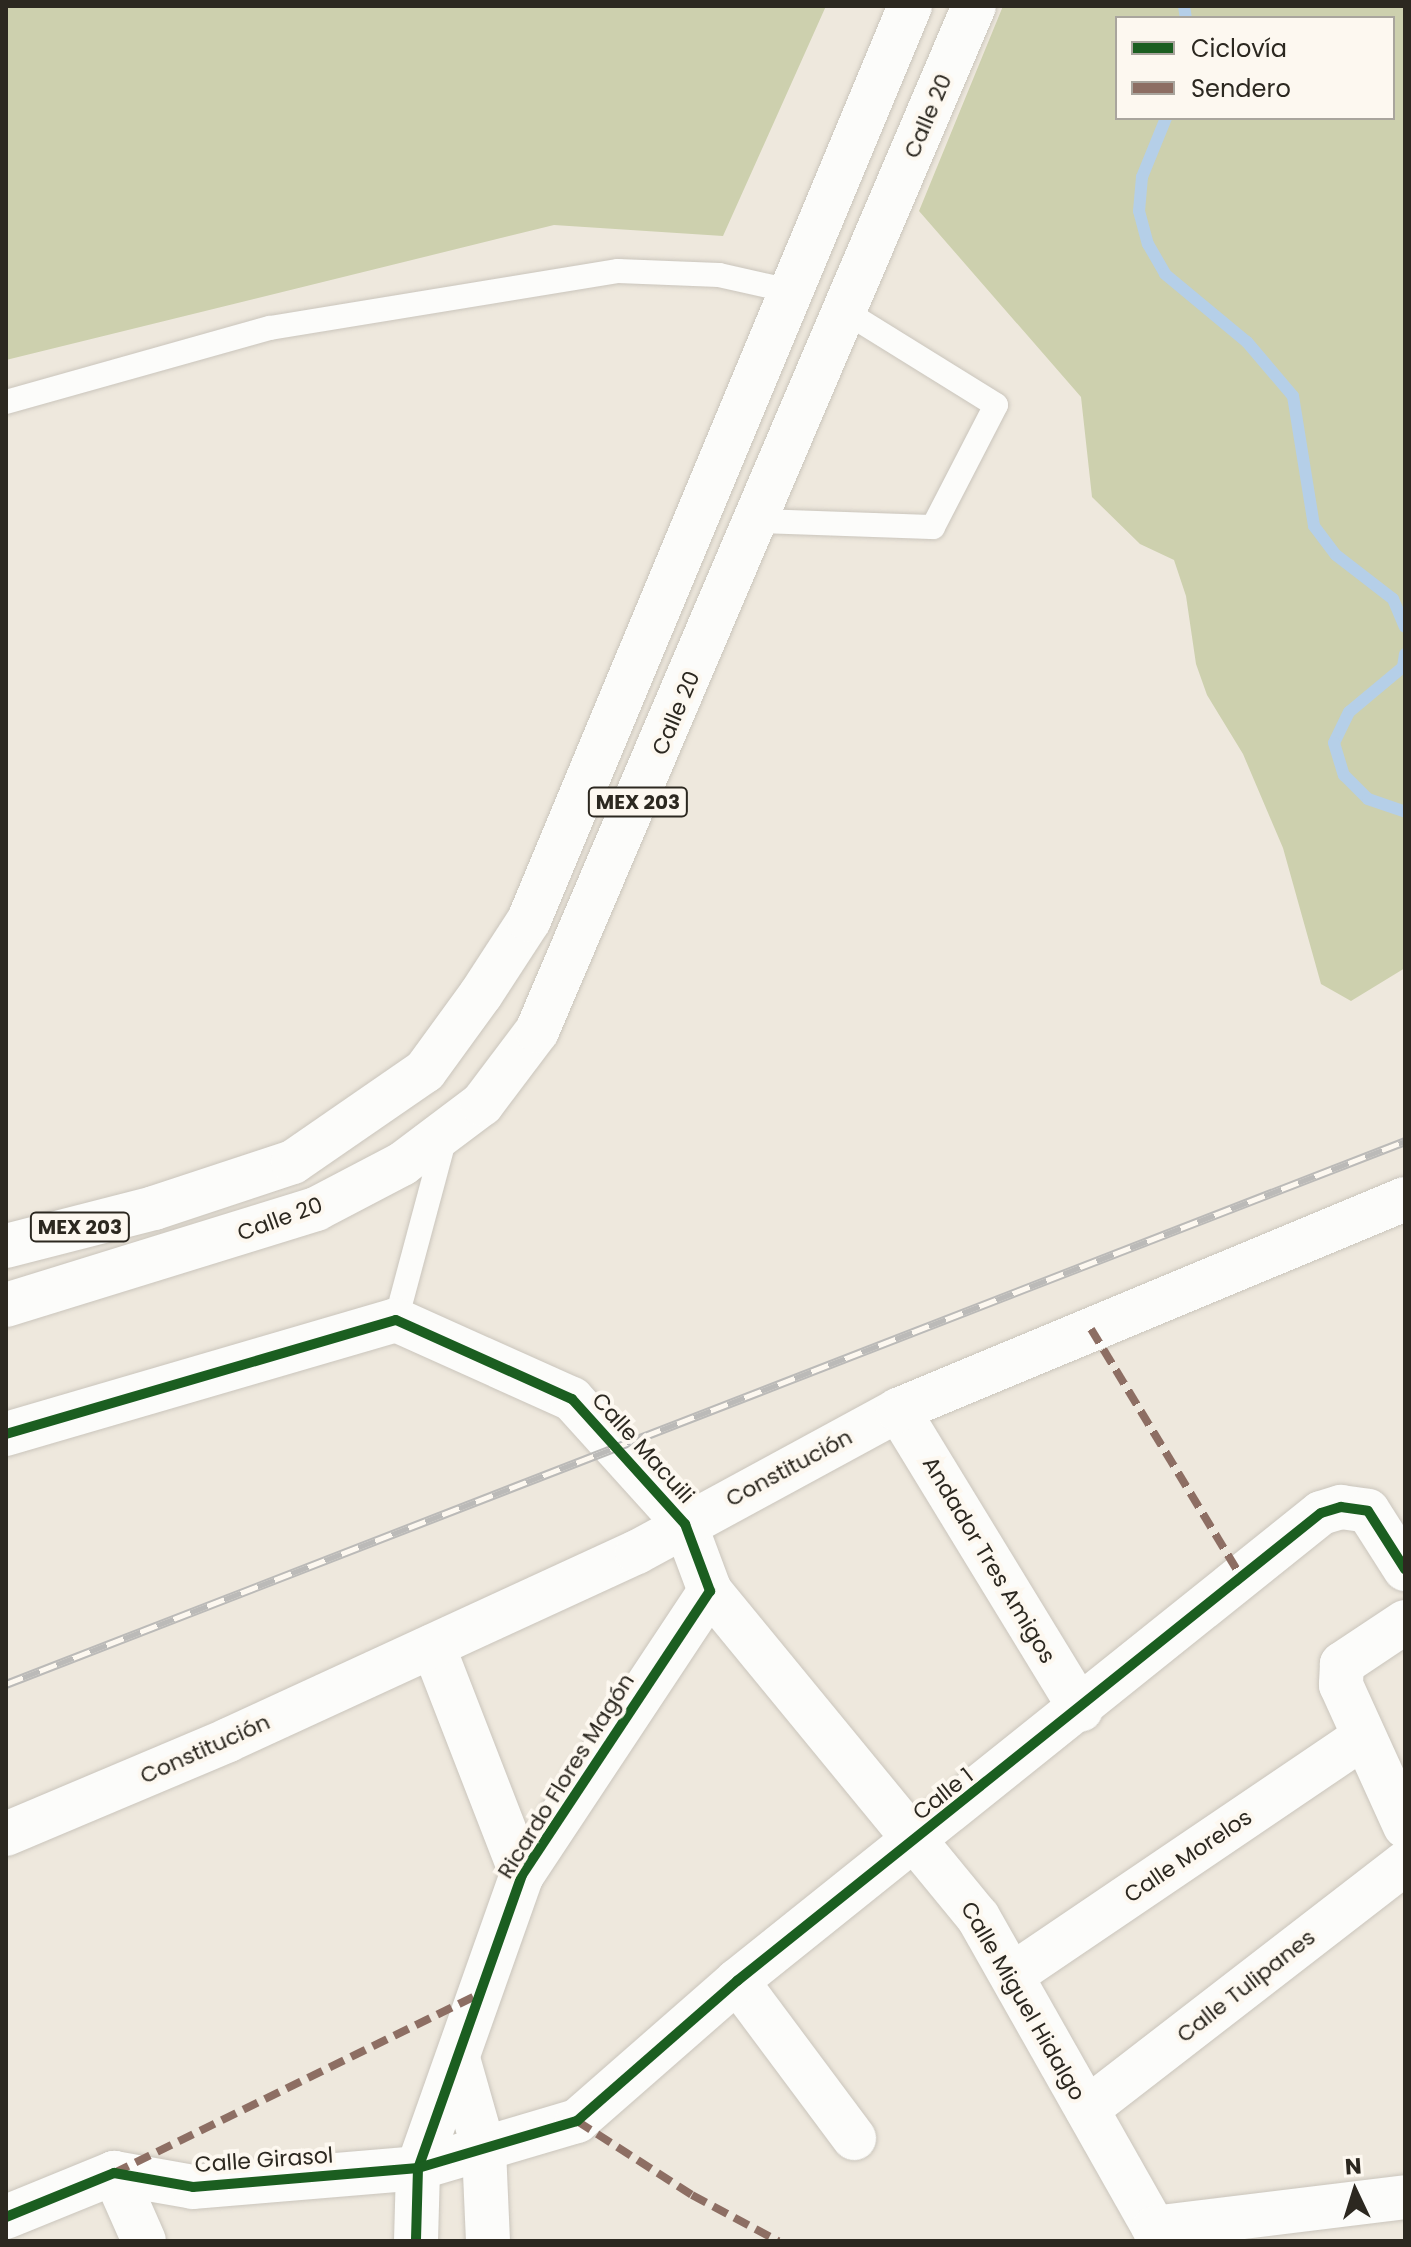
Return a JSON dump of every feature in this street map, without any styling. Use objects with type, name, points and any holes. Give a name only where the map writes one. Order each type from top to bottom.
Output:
[{"type":"street","name":"MEX 203","points":[[6,1246],[154,1208],[293,1162],[425,1071],[529,920],[795,292],[910,6]]},
{"type":"street","name":"Calle 20","points":[[6,1305],[316,1209],[402,1164],[482,1104],[537,1031],[758,521],[974,6]]},
{"type":"street","points":[[795,292],[846,312]]},
{"type":"street","points":[[699,520],[758,521]]},
{"type":"street","name":"Constitución","points":[[6,1834],[228,1740],[637,1552],[898,1410],[1405,1199]]},
{"type":"street","points":[[6,1434],[396,1320]]},
{"type":"street","name":"Calle Macuili","points":[[396,1320],[572,1399],[685,1524]]},
{"type":"street","name":"Andador Tres Amigos","points":[[898,1410],[1081,1710]]},
{"type":"street","name":"Calle 1","points":[[484,2150],[577,2121],[737,1981],[1081,1710],[1321,1513],[1341,1507],[1368,1511],[1405,1569]]},
{"type":"street","points":[[685,1524],[710,1591]]},
{"type":"street","name":"Calle Miguel Hidalgo","points":[[710,1591],[978,1917],[1158,2235]]},
{"type":"street","name":"Ricardo Flores Magón","points":[[416,2241],[418,2168],[459,2062],[475,1996],[522,1875],[710,1591]]},
{"type":"street","points":[[1405,1622],[1342,1664],[1341,1685],[1405,1826]]},
{"type":"street","name":"Ricardo Flores Magón","points":[[433,1646],[522,1875]]},
{"type":"street","name":"Calle Morelos","points":[[1012,1975],[1363,1737]]},
{"type":"street","name":"Calle Tulipanes","points":[[1087,2109],[1405,1863]]},
{"type":"street","points":[[737,1981],[854,2138]]},
{"type":"street","name":"Ricardo Flores Magón","points":[[459,2062],[484,2150],[488,2241]]},
{"type":"street","name":"Calle Girasol","points":[[114,2173],[193,2187],[418,2168],[484,2150]]},
{"type":"street","points":[[6,2217],[114,2173],[144,2241]]},
{"type":"street","points":[[1158,2235],[1405,2197]]},
{"type":"lane","points":[[6,402],[270,328],[618,271],[719,275],[795,292]]},
{"type":"lane","points":[[758,521],[933,527],[996,405],[846,312]]},
{"type":"lane","points":[[396,1320],[446,1131]]},
{"type":"green space","points":[[6,6],[826,6],[723,236],[554,225],[6,360]]},
{"type":"green space","points":[[1003,6],[1405,6],[1405,968],[1351,1001],[1321,984],[1283,848],[1243,754],[1207,695],[1196,664],[1186,596],[1174,560],[1140,544],[1092,497],[1081,397],[919,211]]},
{"type":"waterway","points":[[1184,6],[1186,16]]},
{"type":"waterway","points":[[1165,120],[1142,177],[1139,211],[1148,244],[1165,274],[1247,342],[1293,396],[1314,526],[1336,555],[1393,599],[1405,627]]},
{"type":"waterway","points":[[1405,654],[1403,667],[1349,712],[1334,743],[1344,775],[1368,799],[1405,812]]},
{"type":"railway","points":[[6,1684],[1405,1141]]},
{"type":"marked path","points":[[1091,1329],[1242,1578]]},
{"type":"marked path","points":[[114,2173],[475,1996]]},
{"type":"marked path","points":[[577,2121],[692,2195],[778,2241]]},
{"type":"cycle path","points":[[6,1434],[396,1320],[572,1399],[685,1524],[710,1591],[522,1875],[418,2168],[416,2241]]},
{"type":"cycle path","points":[[6,2217],[114,2173],[193,2187],[418,2168],[577,2121],[737,1981],[1321,1513],[1341,1507],[1368,1511],[1405,1569]]}]
